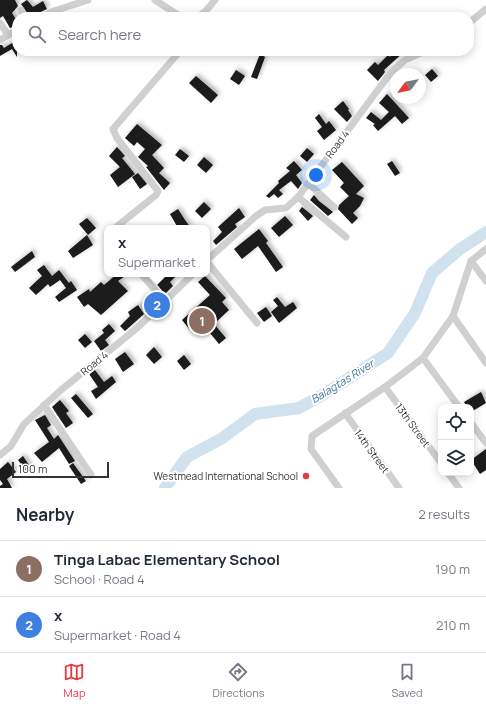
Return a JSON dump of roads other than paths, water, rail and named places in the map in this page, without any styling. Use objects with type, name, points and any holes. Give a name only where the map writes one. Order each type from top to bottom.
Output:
[{"type":"street","points":[[55,12],[88,0]]},
{"type":"street","points":[[155,0],[173,12]]},
{"type":"street","points":[[207,12],[215,0]]},
{"type":"street","points":[[474,19],[486,9]]},
{"type":"street","points":[[0,23],[8,35]]},
{"type":"street","points":[[0,40],[12,33]]},
{"type":"street","points":[[119,225],[156,195],[158,191],[117,138],[113,129],[176,56]]},
{"type":"street","name":"Road 4","points":[[210,258],[256,216],[265,210],[286,208],[298,197],[392,71],[405,60],[414,56]]},
{"type":"street","points":[[308,183],[334,207]]},
{"type":"street","points":[[298,197],[346,237]]},
{"type":"street","points":[[339,488],[311,449],[312,436],[385,387],[423,358],[453,316],[472,261],[486,250]]},
{"type":"street","points":[[472,261],[486,281]]},
{"type":"street","points":[[210,265],[257,323]]},
{"type":"street","points":[[144,277],[165,301]]},
{"type":"street","name":"Road 4","points":[[0,455],[11,446],[24,424],[44,405],[137,328],[190,277]]},
{"type":"street","points":[[453,316],[486,363]]},
{"type":"street","points":[[423,358],[457,404]]},
{"type":"street","name":"13th Street","points":[[385,387],[438,459]]},
{"type":"street","points":[[44,405],[91,475]]},
{"type":"street","name":"14th Street","points":[[345,413],[399,488]]},
{"type":"street","points":[[474,427],[486,443]]},
{"type":"street","points":[[450,476],[460,488]]},
{"type":"waterway","name":"Balagtas River","points":[[165,488],[187,457],[221,439],[255,414],[299,408],[326,393],[388,353],[415,313],[432,273],[460,249],[486,232]]},
{"type":"place","name":"x","points":[[157,305]]},
{"type":"place","name":"Tinga Labac Elementary School","points":[[202,321]]},
{"type":"place","name":"Westmead International School","points":[[306,476]]}]
